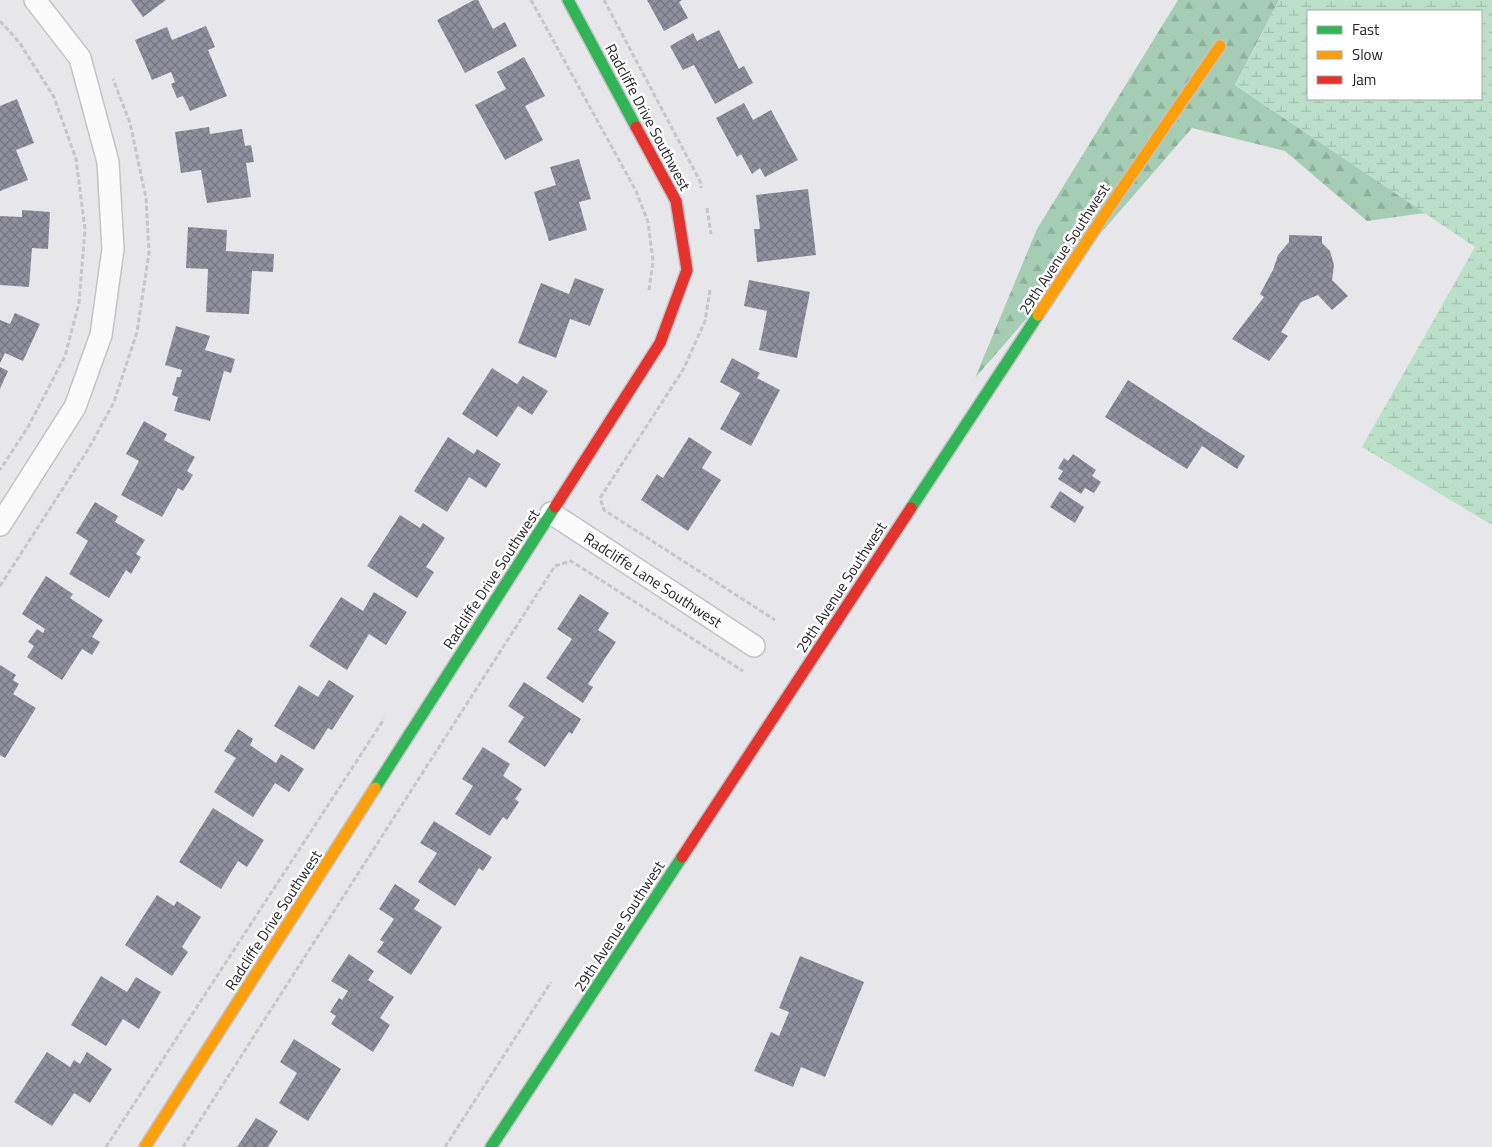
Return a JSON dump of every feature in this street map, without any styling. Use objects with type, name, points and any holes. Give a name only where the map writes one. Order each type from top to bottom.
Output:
[{"type":"street","points":[[0,525],[76,407],[101,335],[113,249],[108,162],[80,58],[35,0]]},
{"type":"street","name":"Radcliffe Drive Southwest","points":[[145,1147],[660,343],[687,270],[676,201],[568,0]]},
{"type":"street","name":"29th Avenue Southwest","points":[[491,1147],[1111,204],[1220,46]]},
{"type":"street","name":"Radcliffe Lane Southwest","points":[[551,513],[754,646]]},
{"type":"path","points":[[531,0],[636,191],[648,222],[653,261],[648,299]]},
{"type":"path","points":[[0,21],[19,42],[54,97],[76,159],[85,229],[79,303],[65,356],[28,428],[0,470]]},
{"type":"path","points":[[183,1147],[555,566],[571,561],[742,671]]},
{"type":"path","points":[[106,1147],[386,716]]},
{"type":"path","points":[[445,1147],[551,982]]},
{"type":"green space","points":[[1178,0],[1279,0],[1235,85],[1425,213],[1367,221],[1285,151],[1192,128],[975,378],[1037,229]]},
{"type":"green space","points":[[1279,0],[1492,0],[1492,525],[1362,447],[1475,247],[1235,85]]},
{"type":"building","points":[[131,0],[166,0],[143,17]]},
{"type":"building","points":[[474,0],[478,0],[493,29],[505,22],[517,46],[465,73],[437,20]]},
{"type":"building","points":[[647,0],[682,0],[679,2],[688,18],[664,31]]},
{"type":"building","points":[[206,26],[215,47],[208,50],[227,96],[190,111],[183,96],[177,98],[171,84],[175,82],[171,72],[152,80],[135,40],[167,27],[172,40]]},
{"type":"building","points":[[719,30],[739,69],[744,66],[753,83],[715,104],[694,65],[683,70],[670,46],[693,33],[697,41]]},
{"type":"building","points":[[524,57],[545,96],[525,106],[543,140],[505,160],[475,105],[506,89],[497,72]]},
{"type":"building","points":[[17,99],[34,143],[16,150],[28,180],[0,191],[0,106]]},
{"type":"building","points":[[744,103],[753,120],[771,110],[798,160],[765,177],[760,168],[752,174],[741,154],[737,157],[716,118]]},
{"type":"building","points":[[209,127],[210,134],[242,129],[245,146],[251,145],[254,162],[246,163],[251,197],[207,203],[201,170],[181,173],[175,132]]},
{"type":"building","points":[[579,159],[591,199],[579,202],[587,230],[549,241],[534,192],[556,185],[550,167]]},
{"type":"building","points":[[808,189],[816,255],[757,262],[754,229],[760,229],[756,195]]},
{"type":"building","points":[[22,210],[50,212],[48,249],[32,248],[29,287],[0,285],[0,216],[22,217]]},
{"type":"building","points":[[188,227],[227,230],[226,251],[274,254],[273,272],[252,271],[249,314],[206,312],[208,269],[186,268]]},
{"type":"building","points":[[1289,235],[1322,236],[1322,243],[1330,251],[1334,265],[1332,280],[1348,296],[1332,310],[1318,295],[1301,302],[1281,332],[1288,336],[1269,361],[1232,339],[1264,297],[1260,294],[1273,270],[1278,255],[1289,242]]},
{"type":"building","points":[[575,278],[604,289],[590,326],[570,319],[556,358],[518,343],[541,283],[569,294]]},
{"type":"building","points":[[749,280],[810,292],[797,358],[759,350],[767,311],[744,306]]},
{"type":"building","points":[[15,313],[40,324],[23,361],[5,353],[0,363],[0,320],[10,324]]},
{"type":"building","points":[[176,326],[210,336],[205,350],[235,359],[231,373],[224,371],[210,421],[174,411],[178,397],[172,395],[177,377],[180,377],[182,370],[165,365]]},
{"type":"building","points":[[732,358],[760,373],[757,378],[780,390],[751,446],[720,429],[740,393],[720,382]]},
{"type":"building","points":[[0,367],[8,371],[0,389]]},
{"type":"building","points":[[492,368],[517,384],[523,376],[548,391],[532,415],[518,406],[497,437],[462,414]]},
{"type":"building","points":[[1128,380],[1245,456],[1237,469],[1202,446],[1187,469],[1105,417]]},
{"type":"building","points":[[144,421],[167,434],[164,440],[195,457],[187,471],[193,475],[183,491],[178,488],[162,517],[121,495],[139,461],[126,454]]},
{"type":"building","points":[[448,437],[474,454],[477,449],[501,464],[486,488],[469,477],[447,512],[414,491]]},
{"type":"building","points":[[689,437],[712,452],[702,468],[721,480],[688,531],[641,500],[657,474],[663,478]]},
{"type":"building","points":[[1073,454],[1096,470],[1092,476],[1101,482],[1094,493],[1085,488],[1081,494],[1058,479],[1063,471],[1058,468],[1064,458],[1068,461]]},
{"type":"building","points":[[1060,491],[1084,507],[1075,523],[1050,507]]},
{"type":"building","points":[[95,502],[118,516],[115,522],[145,540],[136,554],[141,557],[131,574],[126,570],[109,598],[69,574],[88,541],[76,533]]},
{"type":"building","points":[[400,515],[420,528],[423,523],[445,538],[426,567],[434,572],[417,598],[367,566]]},
{"type":"building","points":[[46,576],[73,594],[70,598],[103,620],[92,637],[100,642],[92,655],[82,649],[62,680],[27,657],[34,646],[28,642],[37,629],[43,633],[45,629],[22,614]]},
{"type":"building","points":[[374,592],[407,612],[386,645],[369,634],[347,670],[309,646],[341,597],[363,611]]},
{"type":"building","points":[[580,594],[609,613],[598,630],[616,642],[588,684],[593,687],[583,703],[546,678],[572,639],[557,629]]},
{"type":"building","points":[[0,665],[16,675],[13,680],[19,684],[13,694],[36,708],[5,758],[0,755]]},
{"type":"building","points":[[329,680],[354,696],[332,730],[328,728],[314,750],[274,726],[299,685],[318,697]]},
{"type":"building","points":[[524,682],[581,719],[572,734],[569,732],[545,767],[508,742],[524,717],[508,706]]},
{"type":"building","points":[[238,729],[253,739],[250,745],[276,763],[281,754],[304,769],[289,792],[275,783],[253,817],[214,792],[236,758],[224,751]]},
{"type":"building","points":[[483,747],[510,764],[503,776],[522,789],[515,799],[519,802],[507,820],[503,817],[490,836],[455,814],[473,786],[462,779]]},
{"type":"building","points":[[213,808],[264,840],[247,867],[238,861],[221,889],[179,862]]},
{"type":"building","points":[[434,821],[492,857],[483,871],[479,868],[455,906],[418,882],[437,853],[420,843]]},
{"type":"building","points":[[395,884],[420,900],[414,909],[442,927],[411,975],[377,952],[384,942],[380,940],[394,919],[379,909]]},
{"type":"building","points":[[157,895],[174,906],[177,901],[201,917],[182,947],[188,952],[172,976],[125,945]]},
{"type":"building","points":[[349,954],[374,971],[368,980],[394,997],[380,1018],[390,1025],[373,1052],[331,1024],[336,1016],[330,1012],[339,998],[342,1000],[348,991],[331,981]]},
{"type":"building","points":[[800,956],[864,982],[825,1077],[801,1067],[793,1087],[754,1071],[771,1032],[779,1036],[789,1012],[779,1008]]},
{"type":"building","points":[[101,976],[127,992],[136,977],[161,992],[139,1029],[123,1019],[106,1046],[71,1025]]},
{"type":"building","points":[[294,1039],[341,1069],[308,1121],[279,1103],[297,1073],[280,1062]]},
{"type":"building","points":[[47,1052],[70,1067],[74,1060],[80,1064],[87,1052],[112,1069],[90,1103],[74,1093],[52,1126],[14,1102]]},
{"type":"building","points":[[256,1118],[278,1131],[268,1147],[237,1147]]},
{"type":"traffic: fast","points":[[568,0],[636,127]]},
{"type":"traffic: fast","points":[[911,508],[1038,315]]},
{"type":"traffic: fast","points":[[375,788],[555,507]]},
{"type":"traffic: fast","points":[[491,1147],[682,857]]},
{"type":"traffic: slow","points":[[1038,315],[1220,46]]},
{"type":"traffic: slow","points":[[145,1147],[375,788]]},
{"type":"traffic: jam","points":[[555,507],[660,343],[687,270],[676,201],[636,127]]},
{"type":"traffic: jam","points":[[682,857],[911,508]]}]
